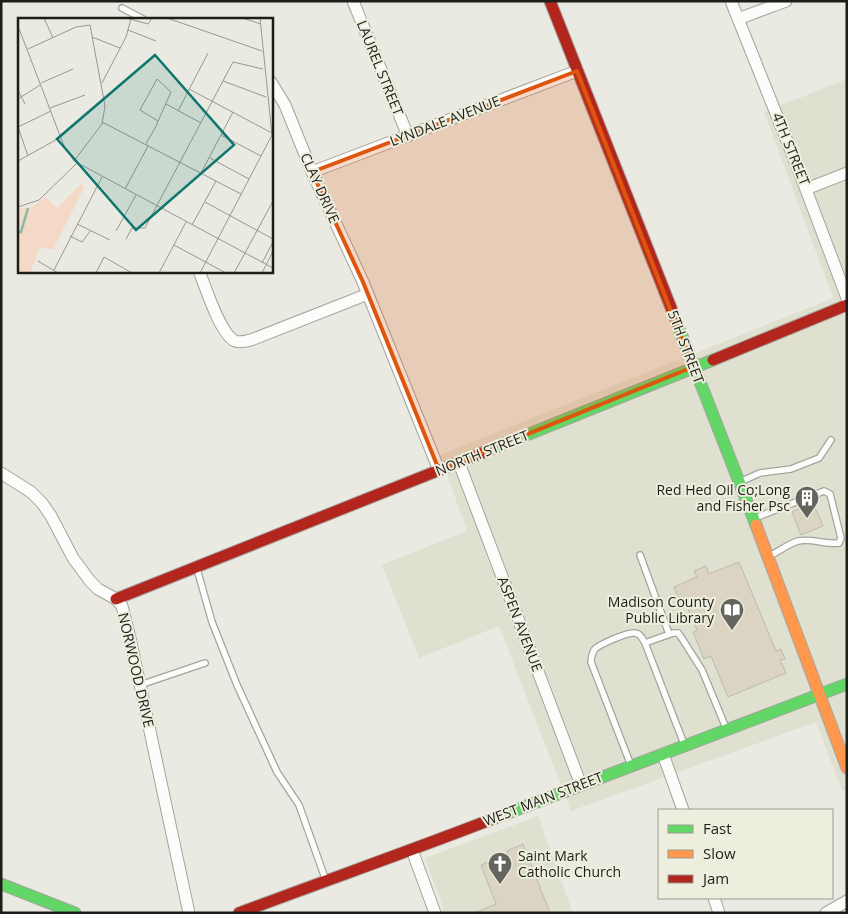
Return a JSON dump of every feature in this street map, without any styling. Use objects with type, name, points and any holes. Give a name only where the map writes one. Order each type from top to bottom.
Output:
[{"type":"street","name":"LAUREL STREET","points":[[353,1],[408,136]]},
{"type":"street","name":"5TH STREET","points":[[550,1],[740,482],[847,768]]},
{"type":"street","name":"4TH STREET","points":[[731,1],[806,188],[847,298]]},
{"type":"street","points":[[738,19],[786,1]]},
{"type":"street","name":"LYNDALE AVENUE","points":[[312,172],[577,71]]},
{"type":"street","name":"CLAY DRIVE","points":[[272,84],[285,105],[312,172],[368,294],[439,470]]},
{"type":"street","points":[[806,188],[847,172]]},
{"type":"street","points":[[199,272],[224,329],[229,337],[237,342],[251,340],[368,294]]},
{"type":"street","name":"NORTH STREET","points":[[116,599],[459,463],[847,304]]},
{"type":"street","name":"ASPEN AVENUE","points":[[459,463],[581,785]]},
{"type":"street","name":"NORWOOD DRIVE","points":[[1,473],[31,492],[42,503],[73,558],[90,581],[98,589],[116,599],[122,606],[189,913]]},
{"type":"street","name":"WEST MAIN STREET","points":[[239,913],[412,850],[819,694],[846,687]]},
{"type":"street","points":[[663,754],[683,809]]},
{"type":"street","points":[[412,850],[435,913]]},
{"type":"street","points":[[1,899],[3,885],[75,913]]},
{"type":"street","points":[[714,899],[719,913]]},
{"type":"street","points":[[826,913],[847,901]]},
{"type":"lane","points":[[122,8],[141,18]]},
{"type":"lane","points":[[740,482],[760,472],[791,468],[819,458],[832,440]]},
{"type":"lane","points":[[754,519],[814,494],[824,491],[830,494],[841,538],[838,543],[798,541],[768,557]]},
{"type":"lane","points":[[640,555],[669,634]]},
{"type":"lane","points":[[196,567],[212,622],[237,685],[277,772],[299,805],[326,880]]},
{"type":"lane","points":[[631,766],[591,662],[594,650],[599,646],[627,634],[635,632],[641,636],[645,643],[684,746]]},
{"type":"lane","points":[[645,643],[669,634],[678,633],[702,670],[726,730]]},
{"type":"lane","points":[[140,685],[205,664]]},
{"type":"highlighted area","points":[[577,71],[693,367],[439,470],[363,282],[312,172]]},
{"type":"shaded area","points":[[847,79],[847,789],[842,791],[816,722],[571,811],[499,626],[419,658],[382,565],[467,531],[440,455],[833,298],[764,112]]},
{"type":"shaded area","points":[[538,816],[573,913],[445,913],[425,858]]},
{"type":"building","name":"Red Hed Oil Co;Long and Fisher Psc","points":[[813,503],[823,526],[801,535],[792,512]]},
{"type":"building","name":"Madison County Public Library","points":[[739,562],[776,651],[781,649],[785,659],[780,660],[786,673],[728,697],[711,656],[704,659],[693,632],[697,630],[685,602],[681,604],[674,587],[697,577],[694,571],[706,566],[709,574]]},
{"type":"building","points":[[523,844],[550,913],[475,913],[496,904],[481,865],[508,855],[507,851]]},
{"type":"traffic: fast","points":[[677,323],[756,525]]},
{"type":"traffic: fast","points":[[482,453],[713,360]]},
{"type":"traffic: fast","points":[[495,818],[847,684]]},
{"type":"traffic: fast","points":[[1,884],[75,913]]},
{"type":"traffic: slow","points":[[756,525],[847,768]]},
{"type":"traffic: jam","points":[[550,1],[677,323]]},
{"type":"traffic: jam","points":[[713,360],[847,305]]},
{"type":"traffic: jam","points":[[116,599],[482,453]]},
{"type":"traffic: jam","points":[[239,913],[495,818]]},
{"type":"place","name":"Red Hed Oil Co;Long and Fisher Psc","points":[[807,519]]},
{"type":"place","name":"Madison County Public Library","points":[[732,631]]},
{"type":"place","name":"Saint Mark Catholic Church","points":[[500,885]]}]
